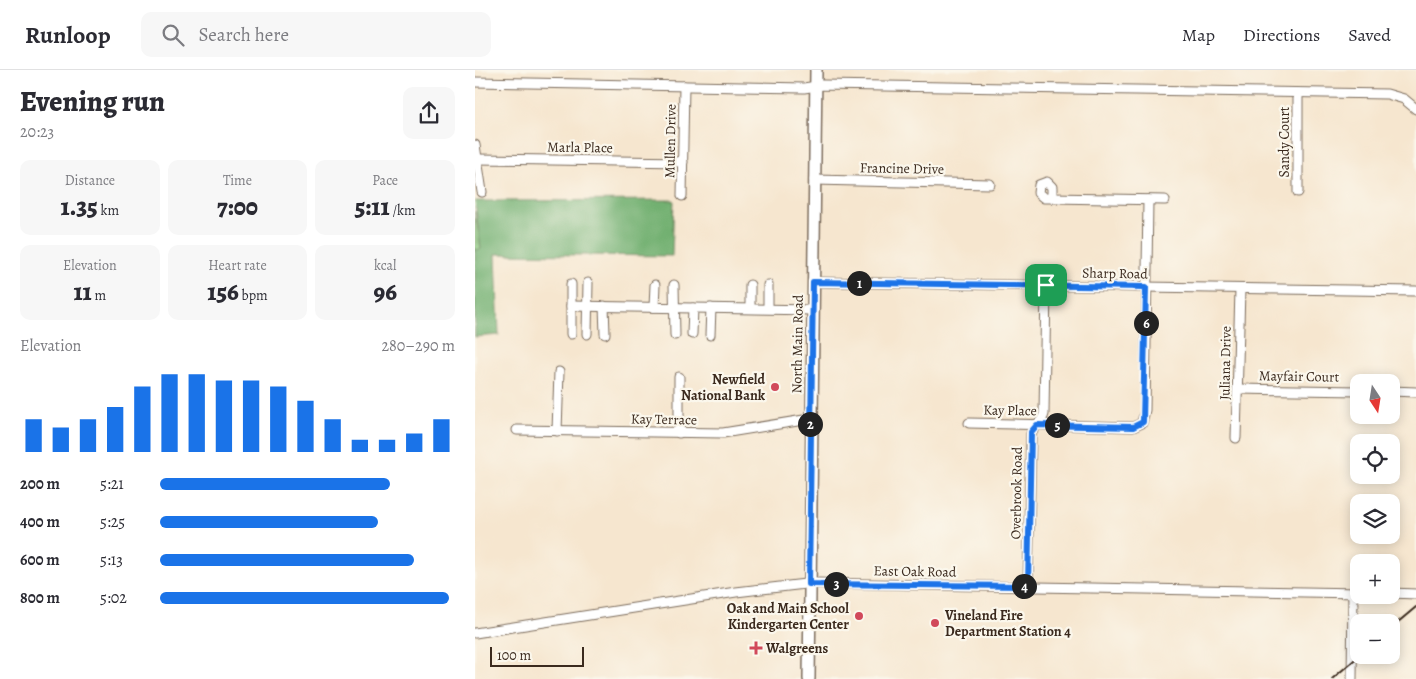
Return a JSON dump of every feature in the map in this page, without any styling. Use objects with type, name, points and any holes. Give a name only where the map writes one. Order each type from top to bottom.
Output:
[{"type":"main road","name":"North Main Road","points":[[809,679],[810,418],[816,70]]},
{"type":"street","points":[[475,82],[1387,94],[1404,99],[1416,110]]},
{"type":"street","name":"Mullen Drive","points":[[682,196],[684,86]]},
{"type":"street","name":"Sandy Court","points":[[1297,192],[1298,93]]},
{"type":"street","points":[[475,145],[482,192]]},
{"type":"street","name":"Marla Place","points":[[477,159],[683,162]]},
{"type":"street","name":"Francine Drive","points":[[814,180],[990,184]]},
{"type":"street","points":[[1052,198],[1165,200]]},
{"type":"street","points":[[1146,287],[1148,200]]},
{"type":"street","name":"Sharp Road","points":[[813,282],[1416,291]]},
{"type":"street","points":[[587,334],[588,283]]},
{"type":"street","points":[[571,284],[571,334]]},
{"type":"street","points":[[654,307],[655,285]]},
{"type":"street","points":[[674,285],[675,335]]},
{"type":"street","points":[[750,285],[750,308]]},
{"type":"street","points":[[767,308],[768,285]]},
{"type":"street","name":"Overbrook Road","points":[[1028,586],[1031,434],[1044,414],[1046,285]]},
{"type":"street","name":"Kay Place","points":[[969,423],[1139,426],[1144,419],[1146,287]]},
{"type":"street","name":"Juliana Drive","points":[[1236,438],[1240,289]]},
{"type":"street","points":[[571,306],[813,310]]},
{"type":"street","points":[[604,306],[605,334]]},
{"type":"street","points":[[692,334],[693,308]]},
{"type":"street","points":[[710,336],[711,308]]},
{"type":"street","points":[[557,431],[559,372]]},
{"type":"street","points":[[679,377],[679,433]]},
{"type":"street","name":"Mayfair Court","points":[[1238,389],[1350,391]]},
{"type":"street","points":[[1400,392],[1416,392]]},
{"type":"street","name":"Kay Terrace","points":[[517,430],[723,433],[810,418]]},
{"type":"street","name":"East Oak Road","points":[[475,633],[736,592],[809,584],[1350,592]]},
{"type":"street","points":[[1400,593],[1416,594]]},
{"type":"street","points":[[1352,679],[1355,604]]},
{"type":"green space","points":[[674,200],[672,256],[496,254],[499,335],[475,337],[475,250],[481,249],[475,201]]},
{"type":"green space","points":[[475,211],[481,249],[475,250]]},
{"type":"railway","points":[[1400,620],[1416,607]]},
{"type":"railway","points":[[1332,679],[1350,664]]},
{"type":"place","name":"Newfield National Bank","points":[[775,387]]},
{"type":"place","name":"Oak and Main School Kindergarten Center","points":[[859,616]]},
{"type":"place","name":"Vineland Fire Department Station 4","points":[[935,623]]},
{"type":"place","name":"Walgreens","points":[[756,648]]},
{"type":"route","points":[[813,282],[1046,285],[1146,287],[1145,410],[1143,422],[1139,426],[1037,425],[1032,429],[1028,586],[809,584],[813,282]]}]
